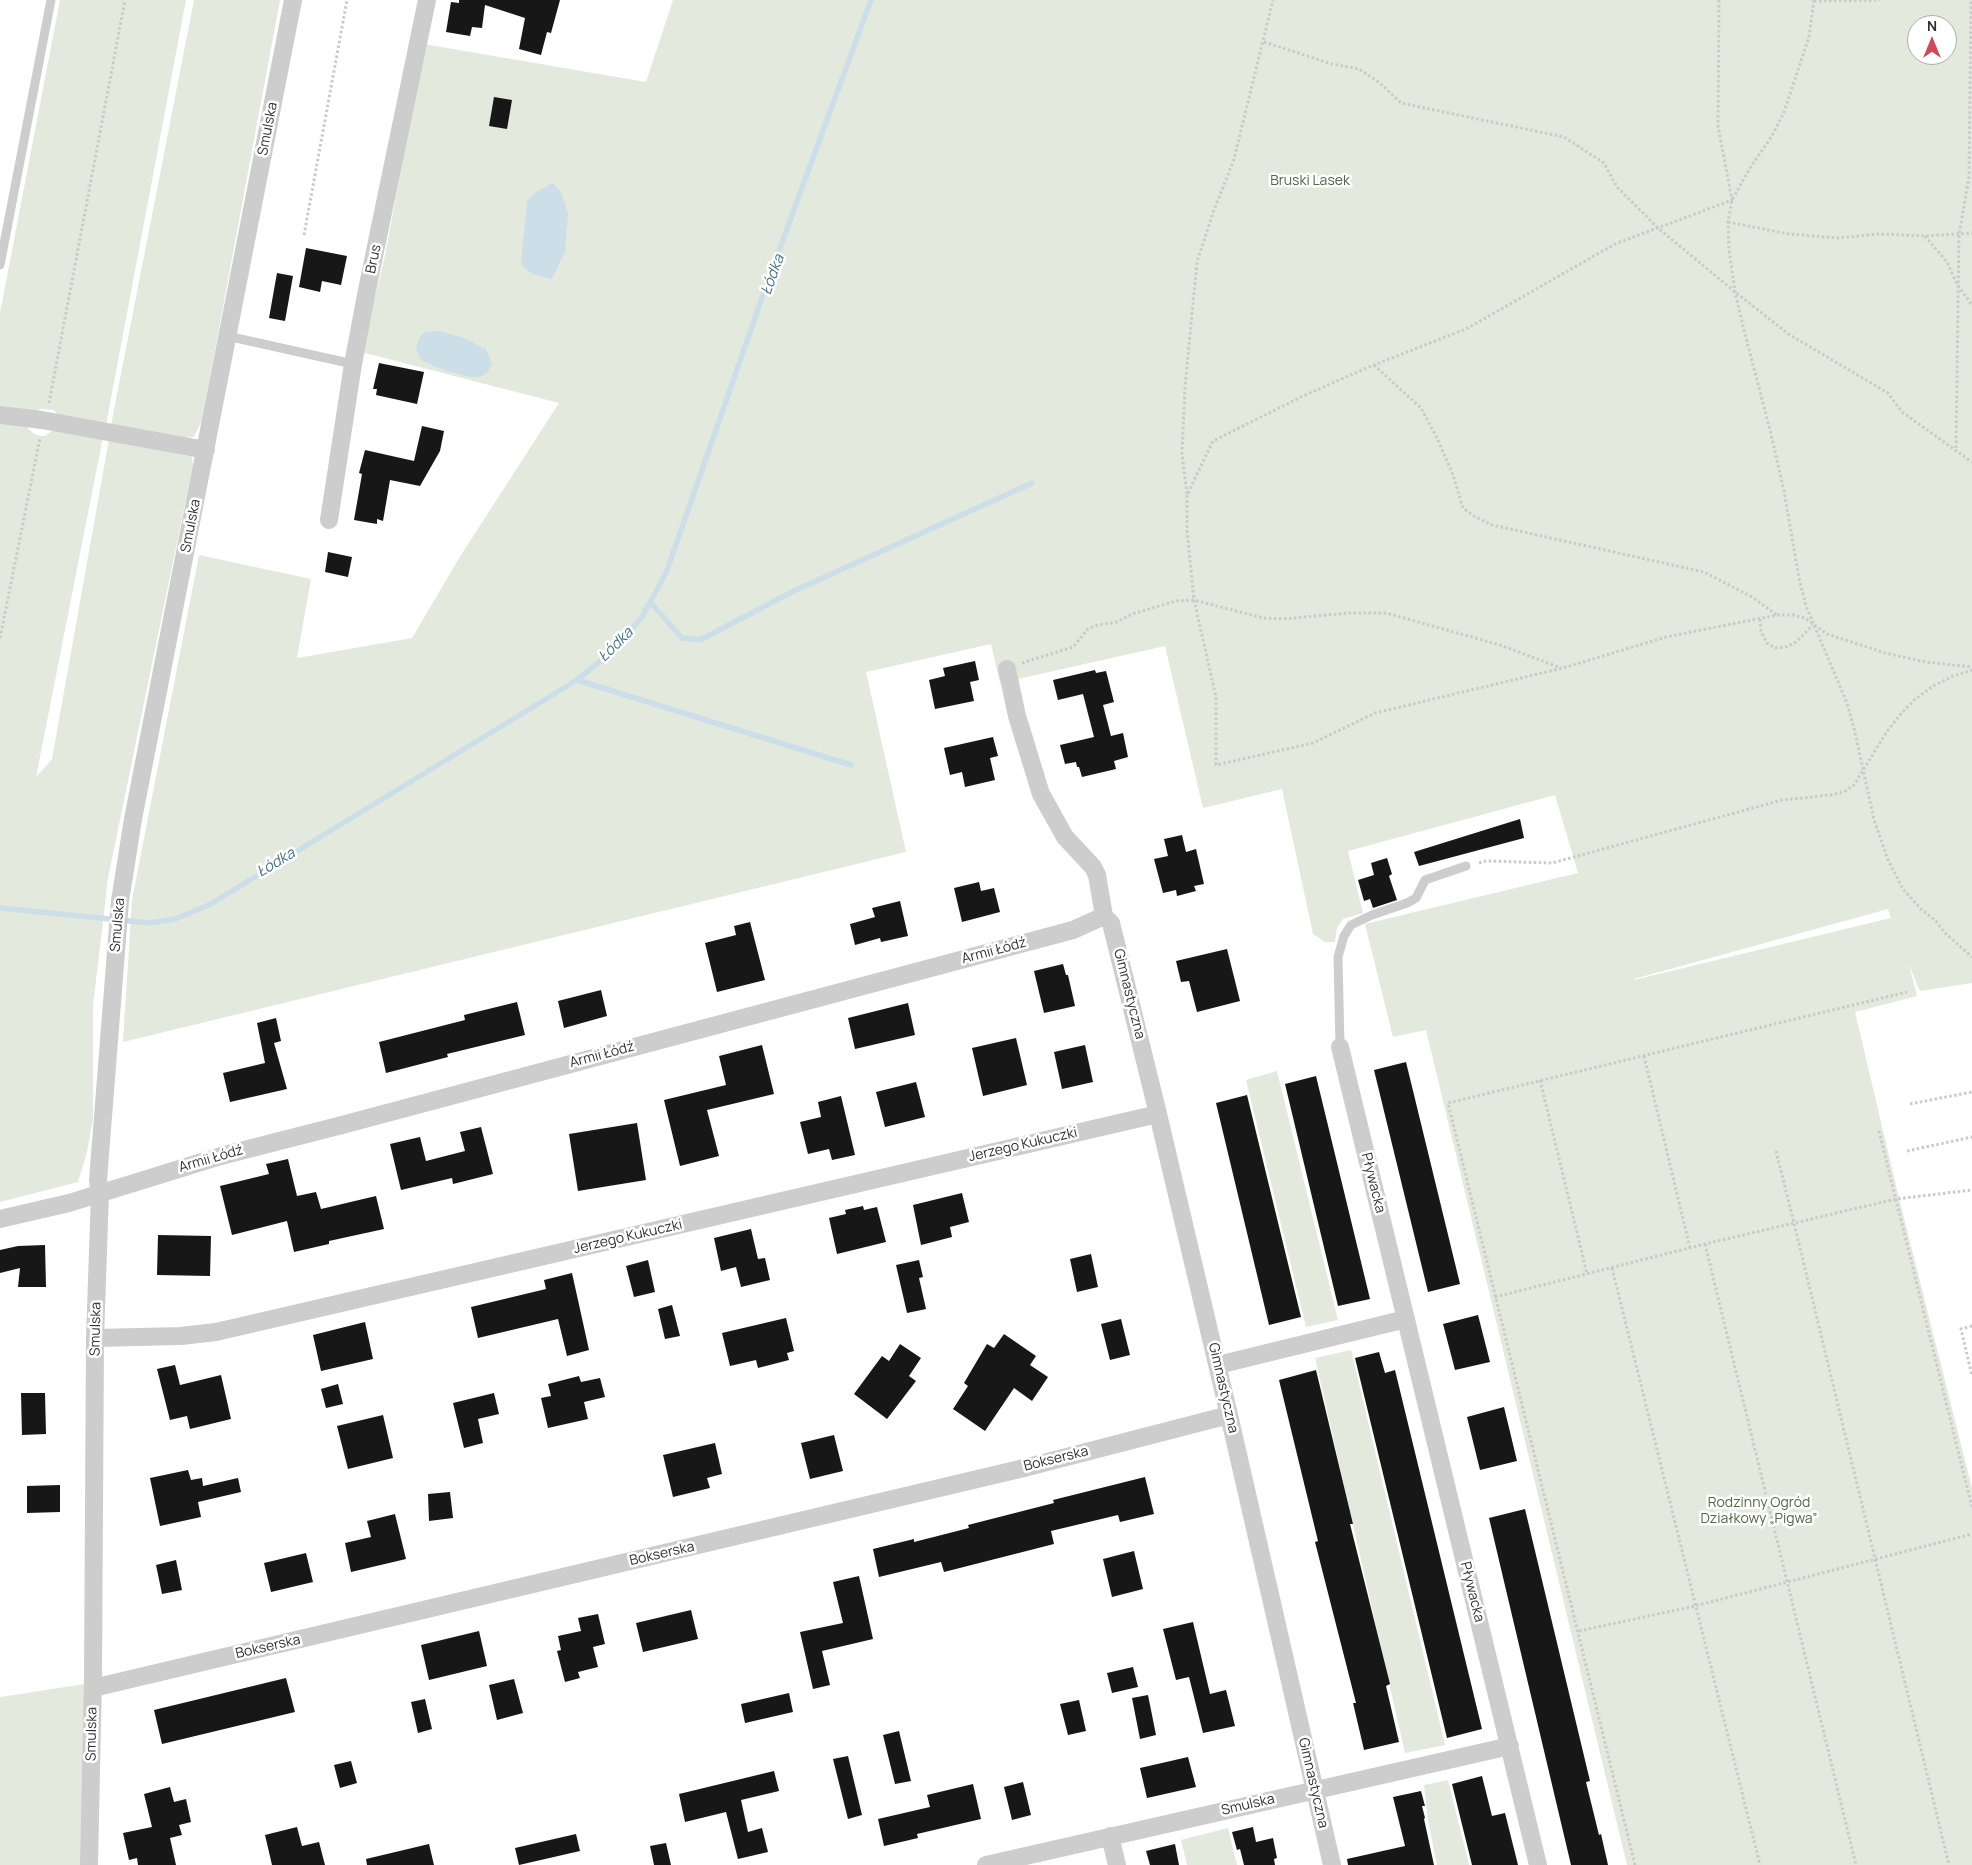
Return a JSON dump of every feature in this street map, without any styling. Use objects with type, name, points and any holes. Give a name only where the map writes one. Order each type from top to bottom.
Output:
[{"type":"street","name":"Smulska","points":[[89,1865],[93,1688],[95,1338],[100,1193],[98,1180],[120,900],[133,818],[293,0]]},
{"type":"street","name":"Brus","points":[[330,520],[353,364],[427,0]]},
{"type":"street","points":[[0,415],[42,420],[206,450]]},
{"type":"street","name":"Gimnastyczna","points":[[1007,669],[1018,716],[1041,794],[1065,837],[1098,875],[1104,916],[1111,923],[1218,1365],[1332,1865]]},
{"type":"street","name":"Armii Łódź","points":[[0,1219],[69,1203],[221,1156],[1073,930],[1104,916]]},
{"type":"street","name":"Pływacka","points":[[1340,1047],[1538,1865]]},
{"type":"street","name":"Jerzego Kukuczki","points":[[95,1338],[181,1336],[216,1332],[1158,1114]]},
{"type":"street","points":[[1218,1365],[1406,1319]]},
{"type":"street","name":"Bokserska","points":[[93,1688],[1024,1468],[1229,1414]]},
{"type":"street","name":"Smulska","points":[[986,1865],[1510,1746]]},
{"type":"street","points":[[1110,1836],[1117,1865]]},
{"type":"lane","points":[[0,265],[51,0]]},
{"type":"lane","points":[[227,336],[353,364]]},
{"type":"lane","points":[[1340,1047],[1338,957],[1344,936],[1351,926],[1372,915],[1416,898],[1425,880],[1466,866]]},
{"type":"path","points":[[47,410],[125,0]]},
{"type":"path","points":[[304,235],[347,0]]},
{"type":"path","points":[[1273,0],[1234,159],[1213,213],[1197,262],[1185,387],[1182,454],[1187,495],[1187,531],[1194,600],[1216,696],[1216,765],[1313,743],[1375,714],[1563,668],[1666,637],[1793,614],[1805,618],[1827,634],[1885,653],[1972,669]]},
{"type":"path","points":[[1719,0],[1718,126],[1732,200]]},
{"type":"path","points":[[1880,0],[1814,0],[1809,37],[1784,112],[1772,136],[1750,168],[1732,200],[1728,222],[1729,249],[1735,292],[1773,444],[1806,606],[1846,703],[1854,728],[1874,820],[1888,860],[1903,889],[1920,909],[1935,920],[1944,932],[1972,956]]},
{"type":"path","points":[[1956,449],[1959,235],[1969,177],[1971,0]]},
{"type":"path","points":[[1264,42],[1332,64],[1359,69],[1380,83],[1401,103],[1564,137],[1604,163],[1617,186],[1658,228],[1735,292],[1790,335],[1888,393],[1902,412],[1972,462]]},
{"type":"path","points":[[1187,495],[1213,441],[1301,397],[1374,365],[1468,328],[1616,244],[1732,200]]},
{"type":"path","points":[[1728,222],[1788,234],[1837,238],[1880,234],[1925,236],[1972,233]]},
{"type":"path","points":[[1925,236],[1946,262],[1972,305]]},
{"type":"path","points":[[1374,365],[1422,408],[1452,472],[1463,508],[1474,516],[1492,525],[1704,572],[1752,597],[1778,616]]},
{"type":"path","points":[[0,638],[40,436]]},
{"type":"path","points":[[1007,669],[1020,663],[1073,647],[1088,629],[1098,625],[1117,622],[1132,614],[1176,601],[1194,600],[1262,618],[1282,620],[1349,613],[1386,613],[1500,645],[1563,668]]},
{"type":"path","points":[[1760,619],[1761,632],[1766,643],[1775,648],[1786,647],[1796,642],[1813,625]]},
{"type":"path","points":[[1466,866],[1486,861],[1552,863],[1782,800],[1831,796],[1844,792],[1854,785],[1886,733],[1914,700],[1933,686],[1972,669]]},
{"type":"path","points":[[1635,1865],[1579,1631],[1494,1297],[1448,1103],[1907,992]]},
{"type":"path","points":[[1644,1056],[1690,1248]]},
{"type":"path","points":[[1540,1080],[1587,1274]]},
{"type":"path","points":[[1910,1104],[1972,1092]]},
{"type":"path","points":[[1879,1131],[1972,1507]]},
{"type":"path","points":[[1907,1151],[1972,1137]]},
{"type":"path","points":[[1776,1151],[1949,1865]]},
{"type":"path","points":[[1494,1297],[1705,1244],[1896,1199],[1972,1190]]},
{"type":"path","points":[[1705,1244],[1856,1865]]},
{"type":"path","points":[[1612,1268],[1760,1865]]},
{"type":"path","points":[[1972,1326],[1960,1329],[1972,1376]]},
{"type":"path","points":[[1579,1631],[1695,1606],[1972,1534]]},
{"type":"green space","points":[[60,0],[186,0],[106,425],[59,418],[54,410],[40,409],[34,414],[0,408],[0,313]]},
{"type":"green space","points":[[194,0],[280,0],[202,420],[194,437],[166,438],[111,425]]},
{"type":"green space","points":[[673,0],[1972,0],[1972,983],[1920,991],[1909,965],[1917,996],[1855,1012],[1898,1194],[1972,1488],[1972,1865],[1627,1865],[1426,1030],[1393,1037],[1365,924],[1578,873],[1555,795],[1348,851],[1363,913],[1343,919],[1337,928],[1335,942],[1325,942],[1313,934],[1282,789],[1203,808],[1165,646],[1000,683],[991,644],[866,672],[906,852],[123,1042],[132,900],[199,555],[311,579],[297,658],[412,638],[461,555],[559,403],[361,352],[385,256],[424,44],[646,82]],"holes":[[[1888,909],[1891,918],[1634,980]]]},
{"type":"green space","points":[[0,422],[26,426],[34,434],[40,436],[45,436],[58,427],[103,437],[36,777],[52,759],[109,439],[192,457],[193,465],[108,878],[93,1006],[93,1119],[87,1152],[78,1182],[0,1202]]},
{"type":"green space","points":[[1277,1071],[1338,1320],[1306,1327],[1246,1080]]},
{"type":"green space","points":[[1351,1350],[1445,1745],[1405,1753],[1315,1358]]},
{"type":"green space","points":[[85,1684],[81,1865],[0,1865],[0,1697]]},
{"type":"green space","points":[[1448,1780],[1469,1865],[1437,1865],[1428,1821],[1424,1785]]},
{"type":"green space","points":[[1228,1828],[1237,1865],[1187,1865],[1181,1840]]},
{"type":"shaded area","points":[[553,183],[561,192],[568,214],[565,252],[552,279],[532,274],[521,265],[527,201],[536,192]]},
{"type":"shaded area","points":[[438,331],[459,336],[486,349],[492,364],[487,373],[480,377],[471,377],[446,371],[421,360],[416,348],[418,340],[423,333]]},
{"type":"building","points":[[459,0],[560,0],[551,33],[547,32],[541,55],[519,49],[525,18],[485,5],[482,28],[472,27],[470,36],[446,32],[451,2],[459,3]]},
{"type":"building","points":[[494,97],[512,100],[507,129],[489,126]]},
{"type":"building","points":[[306,248],[347,256],[341,285],[322,281],[320,292],[299,287]]},
{"type":"building","points":[[277,273],[293,276],[285,321],[269,318]]},
{"type":"building","points":[[379,363],[424,372],[417,404],[376,395],[377,389],[373,389]]},
{"type":"building","points":[[422,426],[444,431],[440,451],[420,486],[390,480],[383,521],[377,519],[377,524],[354,520],[362,474],[359,473],[365,450],[414,461]]},
{"type":"building","points":[[328,552],[352,557],[348,577],[325,572]]},
{"type":"building","points":[[975,661],[979,680],[970,682],[974,701],[935,709],[929,680],[945,676],[943,668]]},
{"type":"building","points":[[1095,670],[1096,673],[1106,671],[1114,702],[1103,705],[1111,736],[1123,733],[1128,757],[1114,761],[1116,769],[1082,777],[1076,762],[1065,764],[1060,745],[1094,737],[1083,694],[1058,700],[1053,680]]},
{"type":"building","points":[[993,737],[998,756],[990,758],[995,780],[965,787],[962,772],[950,775],[944,748]]},
{"type":"building","points":[[1520,819],[1524,838],[1419,866],[1414,852]]},
{"type":"building","points":[[1182,835],[1186,852],[1196,849],[1204,884],[1194,886],[1196,891],[1177,896],[1176,890],[1163,893],[1154,859],[1168,856],[1164,839]]},
{"type":"building","points":[[1387,858],[1392,874],[1389,876],[1397,900],[1373,908],[1370,899],[1364,901],[1358,880],[1374,875],[1371,863]]},
{"type":"building","points":[[979,882],[981,891],[994,888],[1000,912],[962,922],[954,888]]},
{"type":"building","points":[[900,901],[908,936],[881,942],[880,938],[855,945],[850,924],[875,917],[872,908]]},
{"type":"building","points":[[750,922],[765,980],[717,992],[705,943],[736,935],[734,926]]},
{"type":"building","points":[[1227,949],[1240,1001],[1197,1012],[1189,981],[1181,982],[1176,961]]},
{"type":"building","points":[[1063,964],[1066,975],[1068,975],[1075,1006],[1044,1013],[1034,971]]},
{"type":"building","points":[[601,990],[607,1016],[564,1028],[558,1001]]},
{"type":"building","points":[[517,1002],[525,1035],[447,1054],[448,1057],[386,1073],[379,1042],[465,1020],[464,1015]]},
{"type":"building","points":[[908,1003],[915,1035],[855,1049],[848,1018]]},
{"type":"building","points":[[276,1018],[281,1041],[274,1043],[287,1089],[230,1102],[223,1073],[265,1063],[257,1023]]},
{"type":"building","points":[[1016,1038],[1027,1085],[983,1096],[972,1048]]},
{"type":"building","points":[[762,1045],[774,1094],[707,1110],[719,1156],[680,1166],[664,1100],[726,1085],[719,1056]]},
{"type":"building","points":[[1085,1045],[1093,1082],[1062,1089],[1054,1052]]},
{"type":"building","points":[[1406,1062],[1460,1284],[1428,1292],[1374,1070]]},
{"type":"building","points":[[1316,1076],[1370,1299],[1338,1306],[1285,1084]]},
{"type":"building","points":[[916,1082],[925,1117],[885,1127],[876,1092]]},
{"type":"building","points":[[1247,1095],[1301,1317],[1269,1325],[1216,1103]]},
{"type":"building","points":[[841,1096],[855,1155],[832,1160],[829,1149],[808,1154],[800,1122],[821,1117],[818,1102]]},
{"type":"building","points":[[637,1123],[646,1180],[578,1191],[569,1134]]},
{"type":"building","points":[[481,1127],[493,1174],[453,1184],[452,1178],[401,1190],[390,1144],[420,1137],[426,1161],[465,1151],[460,1132]]},
{"type":"building","points":[[288,1159],[297,1196],[316,1192],[321,1209],[376,1196],[384,1229],[329,1241],[329,1244],[294,1252],[287,1221],[232,1235],[220,1186],[269,1174],[266,1164]]},
{"type":"building","points":[[962,1193],[969,1222],[950,1227],[952,1237],[921,1245],[913,1205]]},
{"type":"building","points":[[863,1206],[864,1210],[877,1207],[886,1242],[837,1254],[829,1218],[846,1214],[845,1210]]},
{"type":"building","points":[[751,1229],[758,1259],[765,1258],[770,1280],[741,1287],[736,1267],[721,1271],[714,1238]]},
{"type":"building","points":[[158,1235],[211,1236],[210,1276],[157,1275]]},
{"type":"building","points":[[45,1245],[46,1287],[18,1287],[20,1268],[0,1273],[0,1250],[18,1246]]},
{"type":"building","points":[[1091,1254],[1098,1287],[1077,1292],[1070,1259]]},
{"type":"building","points":[[648,1260],[655,1292],[634,1297],[626,1266]]},
{"type":"building","points":[[919,1260],[923,1277],[919,1278],[926,1309],[907,1313],[896,1265]]},
{"type":"building","points":[[572,1273],[589,1350],[567,1356],[558,1319],[478,1338],[471,1307],[546,1289],[544,1280]]},
{"type":"building","points":[[672,1305],[680,1336],[665,1339],[658,1309]]},
{"type":"building","points":[[1478,1315],[1490,1362],[1455,1370],[1443,1324]]},
{"type":"building","points":[[786,1318],[794,1351],[787,1353],[789,1360],[758,1368],[756,1360],[730,1366],[722,1333]]},
{"type":"building","points":[[1121,1319],[1130,1355],[1110,1360],[1101,1324]]},
{"type":"building","points":[[365,1322],[373,1359],[321,1371],[313,1335]]},
{"type":"building","points":[[1004,1334],[1036,1356],[1030,1365],[1048,1377],[1032,1401],[1014,1388],[985,1431],[953,1409],[968,1386],[964,1383],[987,1344],[994,1348]]},
{"type":"building","points":[[900,1344],[921,1358],[909,1376],[916,1381],[887,1419],[854,1394],[882,1356],[889,1361]]},
{"type":"building","points":[[1379,1352],[1385,1373],[1395,1370],[1482,1729],[1447,1738],[1355,1358]]},
{"type":"building","points":[[175,1365],[180,1385],[221,1375],[231,1419],[190,1429],[187,1416],[170,1420],[157,1369]]},
{"type":"building","points":[[1316,1370],[1353,1524],[1350,1524],[1390,1684],[1386,1686],[1399,1742],[1364,1750],[1353,1703],[1356,1703],[1315,1542],[1318,1541],[1279,1380]]},
{"type":"building","points":[[579,1376],[581,1382],[600,1378],[605,1397],[584,1402],[588,1419],[548,1428],[541,1398],[551,1396],[548,1384]]},
{"type":"building","points":[[338,1384],[343,1404],[326,1408],[321,1389]]},
{"type":"building","points":[[21,1393],[45,1393],[46,1434],[22,1435]]},
{"type":"building","points":[[494,1393],[499,1414],[478,1419],[483,1443],[464,1448],[453,1403]]},
{"type":"building","points":[[1504,1407],[1517,1461],[1480,1470],[1467,1417]]},
{"type":"building","points":[[383,1415],[393,1458],[348,1469],[337,1426]]},
{"type":"building","points":[[834,1435],[843,1471],[810,1479],[801,1443]]},
{"type":"building","points":[[715,1443],[722,1474],[707,1478],[710,1488],[673,1497],[663,1455]]},
{"type":"building","points":[[188,1470],[191,1480],[202,1478],[203,1486],[238,1478],[241,1492],[198,1502],[201,1517],[160,1526],[150,1478]]},
{"type":"building","points":[[1145,1477],[1154,1514],[1120,1522],[1118,1515],[1051,1531],[1054,1544],[944,1572],[941,1562],[879,1577],[873,1549],[914,1539],[914,1542],[969,1528],[968,1525],[1054,1503],[1053,1500]]},
{"type":"building","points":[[60,1485],[60,1512],[27,1513],[27,1486]]},
{"type":"building","points":[[450,1492],[453,1518],[429,1521],[428,1494]]},
{"type":"building","points":[[1525,1509],[1590,1781],[1586,1782],[1608,1865],[1571,1865],[1489,1518]]},
{"type":"building","points":[[395,1514],[406,1559],[351,1572],[345,1543],[371,1537],[367,1521]]},
{"type":"building","points":[[1134,1551],[1143,1589],[1112,1597],[1103,1559]]},
{"type":"building","points":[[306,1553],[313,1582],[271,1592],[264,1563]]},
{"type":"building","points":[[176,1560],[182,1590],[162,1594],[156,1565]]},
{"type":"building","points":[[859,1576],[873,1639],[822,1651],[830,1685],[813,1689],[800,1632],[843,1623],[833,1582]]},
{"type":"building","points":[[691,1610],[698,1639],[643,1652],[636,1623]]},
{"type":"building","points":[[598,1614],[605,1644],[593,1647],[598,1667],[578,1672],[580,1678],[565,1682],[557,1651],[561,1650],[558,1636],[581,1631],[578,1618]]},
{"type":"building","points":[[1193,1622],[1210,1694],[1226,1690],[1235,1726],[1203,1733],[1189,1677],[1176,1680],[1163,1629]]},
{"type":"building","points":[[479,1631],[487,1666],[429,1680],[421,1645]]},
{"type":"building","points":[[1133,1667],[1138,1687],[1112,1693],[1107,1673]]},
{"type":"building","points":[[286,1678],[295,1712],[162,1744],[154,1710]]},
{"type":"building","points":[[514,1679],[523,1713],[497,1720],[489,1685]]},
{"type":"building","points":[[789,1693],[793,1712],[745,1723],[741,1704]]},
{"type":"building","points":[[1148,1695],[1156,1735],[1140,1739],[1132,1698]]},
{"type":"building","points":[[425,1699],[432,1729],[418,1733],[411,1702]]},
{"type":"building","points":[[1079,1700],[1086,1731],[1068,1735],[1060,1704]]},
{"type":"building","points":[[899,1731],[911,1781],[895,1784],[883,1735]]},
{"type":"building","points":[[848,1756],[862,1815],[848,1819],[833,1759]]},
{"type":"building","points":[[1188,1757],[1196,1787],[1147,1798],[1140,1768]]},
{"type":"building","points":[[351,1761],[357,1783],[340,1788],[334,1765]]},
{"type":"building","points":[[774,1771],[779,1791],[741,1800],[748,1832],[762,1828],[768,1852],[738,1859],[726,1812],[685,1822],[679,1794]]},
{"type":"building","points":[[1482,1776],[1492,1816],[1505,1813],[1518,1865],[1472,1865],[1452,1784]]},
{"type":"building","points":[[1023,1782],[1031,1815],[1012,1820],[1004,1787]]},
{"type":"building","points":[[973,1784],[981,1819],[917,1834],[918,1838],[884,1846],[878,1819],[930,1807],[927,1795]]},
{"type":"building","points":[[170,1787],[174,1802],[186,1799],[191,1822],[179,1825],[182,1835],[170,1838],[176,1865],[138,1865],[137,1858],[129,1860],[123,1833],[152,1827],[144,1794]]},
{"type":"building","points":[[1421,1791],[1425,1806],[1422,1806],[1424,1819],[1434,1865],[1348,1865],[1347,1859],[1405,1846],[1393,1797]]},
{"type":"building","points":[[297,1827],[302,1846],[319,1842],[325,1865],[272,1865],[265,1835]]},
{"type":"building","points":[[1253,1827],[1256,1842],[1273,1838],[1277,1858],[1274,1859],[1275,1865],[1244,1865],[1240,1849],[1237,1850],[1232,1832]]},
{"type":"building","points":[[576,1834],[580,1851],[519,1865],[515,1848]]},
{"type":"building","points":[[666,1843],[671,1865],[654,1865],[650,1846]]},
{"type":"building","points":[[429,1844],[434,1865],[367,1865],[366,1859]]},
{"type":"building","points":[[1175,1844],[1179,1865],[1150,1865],[1146,1851]]},
{"type":"waterway","name":"Łódka","points":[[0,908],[150,923],[175,919],[209,905],[577,680],[614,650],[642,617],[666,573],[770,275],[871,0]]},
{"type":"waterway","points":[[651,603],[682,638],[700,640],[794,591],[1032,483]]},
{"type":"waterway","points":[[577,680],[851,765]]},
{"type":"park label","name":"Bruski Lasek","points":[[1310,181]]},
{"type":"park label","name":"Rodzinny Ogród Działkowy „Pigwa”","points":[[1759,1512]]}]
